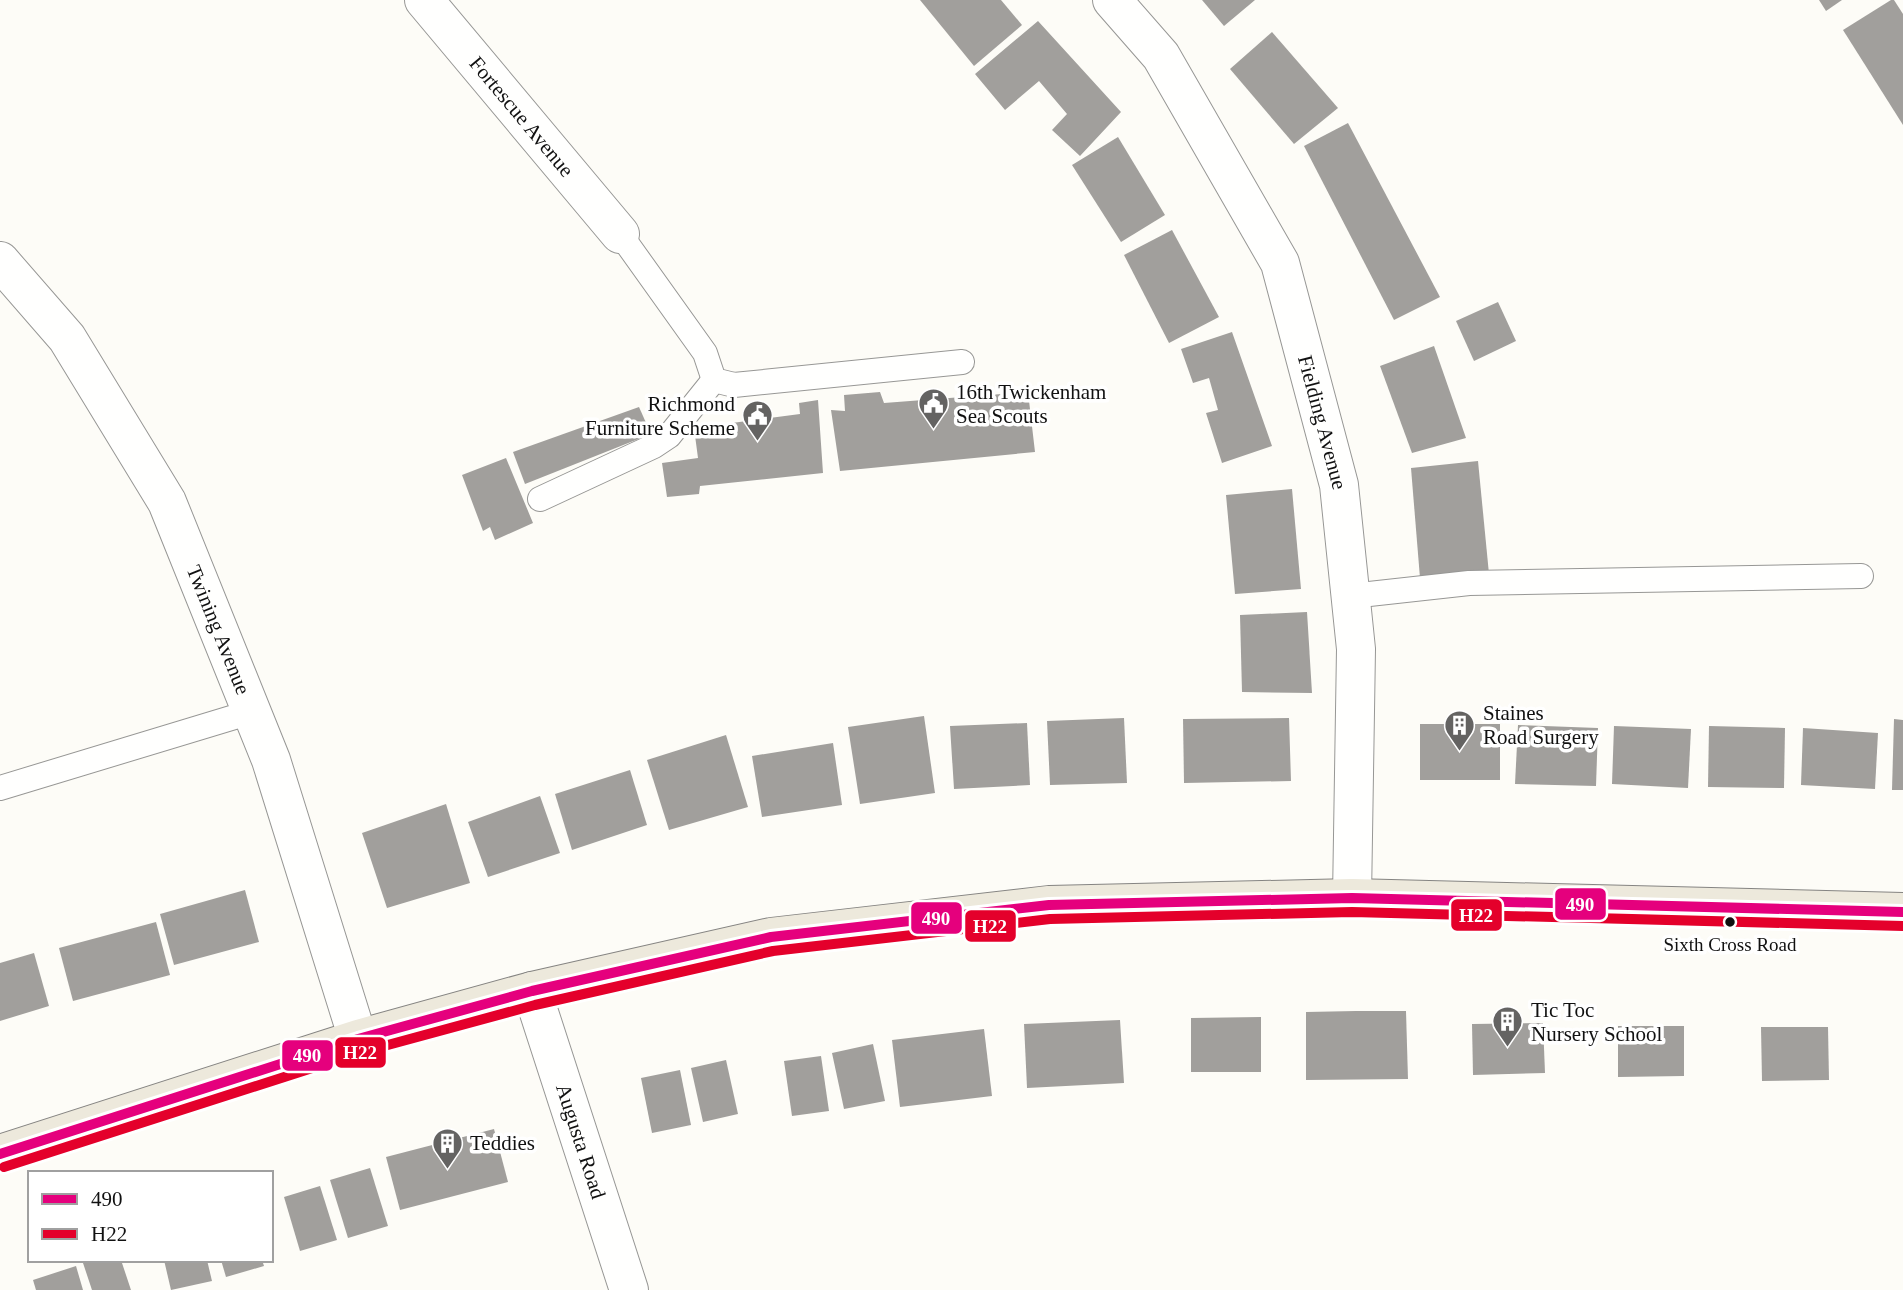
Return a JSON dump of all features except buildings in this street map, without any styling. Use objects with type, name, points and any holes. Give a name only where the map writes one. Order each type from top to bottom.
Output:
[{"type":"main road","points":[[0,1154],[358,1040],[532,991],[771,937],[1049,905],[1352,898],[1903,912]]},
{"type":"street","name":"Fortescue Avenue","points":[[424,0],[620,234]]},
{"type":"street","name":"Fielding Avenue","points":[[1112,0],[1161,56],[1280,263],[1339,485],[1356,649],[1352,898]]},
{"type":"street","name":"Twining Avenue","points":[[0,261],[67,338],[167,502],[271,760],[358,1040]]},
{"type":"street","name":"Augusta Road","points":[[532,991],[628,1290]]},
{"type":"lane","points":[[620,234],[705,353],[714,380]]},
{"type":"lane","points":[[714,380],[734,385],[962,362]]},
{"type":"lane","points":[[540,499],[654,446],[669,436],[714,380]]},
{"type":"lane","points":[[1351,596],[1469,583],[1861,576]]},
{"type":"lane","points":[[0,788],[251,712]]},
{"type":"transit line","name":"490","points":[[0,1154],[358,1039],[532,991],[771,937],[1049,905],[1352,898],[1903,912]]},
{"type":"transit line","name":"H22","points":[[4,1167],[362,1052],[535,1005],[773,951],[1050,919],[1352,912],[1903,926]]},
{"type":"place","name":"16th Twickenham Sea Scouts","points":[[933,431]]},
{"type":"place","name":"Richmond Furniture Scheme","points":[[758,443]]},
{"type":"place","name":"Staines Road Surgery","points":[[1460,752]]},
{"type":"place","name":"Sixth Cross Road","points":[[1730,922]]},
{"type":"place","name":"Tic Toc Nursery School","points":[[1508,1049]]},
{"type":"place","name":"Teddies","points":[[447,1170]]}]
